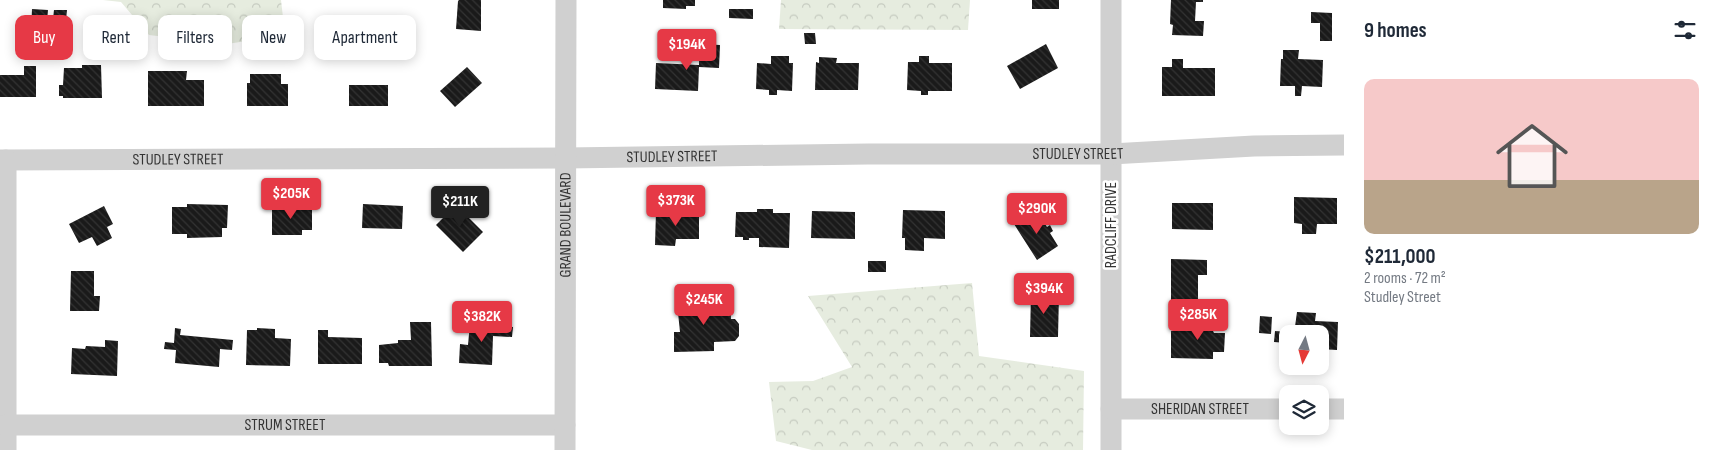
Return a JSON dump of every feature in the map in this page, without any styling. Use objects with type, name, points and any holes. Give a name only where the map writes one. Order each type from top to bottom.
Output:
[{"type":"street","name":"GRAND BOULEVARD","points":[[565,450],[566,0]]},
{"type":"street","name":"RADCLIFF DRIVE","points":[[1111,0],[1111,450]]},
{"type":"street","name":"STUDLEY STREET","points":[[3,160],[1111,154],[1254,146],[1344,146]]},
{"type":"street","points":[[3,160],[6,450]]},
{"type":"street","name":"SHERIDAN STREET","points":[[1111,409],[1279,409]]},
{"type":"street","points":[[1329,409],[1344,409]]},
{"type":"street","name":"STRUM STREET","points":[[6,425],[565,426]]},
{"type":"green space","points":[[103,0],[281,0],[283,15],[242,15],[242,42],[232,43],[232,15],[158,15],[158,36],[149,35],[148,15],[132,15],[121,2]]},
{"type":"green space","points":[[781,0],[970,0],[968,30],[779,29]]},
{"type":"green space","points":[[972,283],[979,356],[1084,371],[1083,450],[812,450],[776,441],[769,382],[813,381],[852,367],[808,296]]},
{"type":"building","points":[[459,0],[481,0],[481,31],[456,29]]},
{"type":"building","points":[[663,0],[695,0],[695,6],[686,6],[686,9],[663,8]]},
{"type":"building","points":[[1032,0],[1059,0],[1059,9],[1032,9]]},
{"type":"building","points":[[1171,0],[1203,0],[1203,2],[1196,2],[1195,21],[1204,21],[1203,36],[1172,35],[1173,25],[1170,24]]},
{"type":"building","points":[[32,9],[48,10],[48,15],[32,15]]},
{"type":"building","points":[[729,9],[753,9],[753,19],[729,18]]},
{"type":"building","points":[[54,10],[67,10],[66,15],[53,15]]},
{"type":"building","points":[[1311,12],[1332,13],[1332,41],[1320,41],[1320,23],[1311,23]]},
{"type":"building","points":[[804,33],[815,33],[816,44],[805,44]]},
{"type":"building","points":[[699,44],[720,45],[719,68],[699,67],[698,91],[655,89],[656,63],[699,65]]},
{"type":"building","points":[[1046,44],[1058,68],[1020,89],[1007,66]]},
{"type":"building","points":[[1283,50],[1299,50],[1298,59],[1323,60],[1322,87],[1302,86],[1301,96],[1295,96],[1295,86],[1280,86]]},
{"type":"building","points":[[771,56],[789,56],[789,63],[793,63],[792,91],[777,90],[777,95],[769,95],[769,90],[756,89],[757,63],[771,64]]},
{"type":"building","points":[[919,56],[929,56],[929,63],[952,63],[952,91],[928,91],[928,95],[921,95],[921,91],[907,90],[908,62],[919,62]]},
{"type":"building","points":[[819,57],[837,58],[836,63],[859,63],[858,90],[815,90],[816,62],[819,63]]},
{"type":"building","points":[[1172,59],[1183,59],[1183,68],[1215,68],[1215,96],[1162,96],[1162,67],[1172,67]]},
{"type":"building","points":[[82,65],[101,65],[102,98],[63,98],[63,96],[59,96],[59,85],[63,85],[64,68],[82,68]]},
{"type":"building","points":[[24,66],[36,66],[36,97],[0,97],[0,75],[24,75]]},
{"type":"building","points":[[467,67],[482,83],[455,107],[440,91]]},
{"type":"building","points":[[148,71],[187,71],[186,80],[204,80],[204,106],[148,106]]},
{"type":"building","points":[[250,74],[281,74],[281,84],[288,84],[288,106],[247,106],[247,83],[250,83]]},
{"type":"building","points":[[349,85],[388,85],[388,106],[349,106]]},
{"type":"building","points":[[1294,197],[1337,198],[1337,224],[1317,224],[1316,234],[1302,234],[1302,224],[1294,223]]},
{"type":"building","points":[[1172,203],[1213,203],[1213,230],[1172,229]]},
{"type":"building","points":[[187,204],[228,205],[227,228],[222,228],[222,237],[187,238],[187,234],[172,234],[172,207],[187,207]]},
{"type":"building","points":[[363,204],[403,206],[402,229],[362,228]]},
{"type":"building","points":[[456,205],[483,232],[463,252],[436,225]]},
{"type":"building","points":[[104,206],[113,224],[107,227],[112,238],[97,246],[92,237],[79,243],[69,224]]},
{"type":"building","points":[[272,207],[312,207],[312,230],[302,230],[302,235],[272,235]]},
{"type":"building","points":[[757,209],[773,209],[773,213],[790,213],[789,248],[759,247],[759,238],[743,240],[743,237],[735,237],[736,212],[757,212]]},
{"type":"building","points":[[903,210],[945,211],[945,239],[924,238],[924,251],[905,250],[905,238],[902,238]]},
{"type":"building","points":[[1036,210],[1047,227],[1050,225],[1053,231],[1050,233],[1058,246],[1037,260],[1014,224]]},
{"type":"building","points":[[656,211],[699,212],[699,239],[676,239],[675,246],[655,245]]},
{"type":"building","points":[[812,211],[855,212],[855,239],[811,238]]},
{"type":"building","points":[[1171,259],[1207,260],[1207,275],[1198,275],[1198,302],[1171,302]]},
{"type":"building","points":[[868,261],[886,261],[886,272],[868,272]]},
{"type":"building","points":[[71,271],[94,271],[94,296],[100,296],[99,311],[70,311]]},
{"type":"building","points":[[1031,293],[1059,294],[1058,337],[1030,337]]},
{"type":"building","points":[[730,301],[731,319],[735,319],[739,324],[739,336],[735,341],[714,342],[714,351],[674,352],[674,332],[680,332],[677,303]]},
{"type":"building","points":[[1297,312],[1316,313],[1315,321],[1338,322],[1337,350],[1329,350],[1329,325],[1295,325]]},
{"type":"building","points":[[1198,316],[1213,316],[1214,333],[1225,333],[1224,352],[1213,352],[1213,359],[1171,358],[1171,331],[1198,331]]},
{"type":"building","points":[[1260,316],[1272,317],[1271,334],[1259,333]]},
{"type":"building","points":[[410,322],[431,322],[432,366],[389,366],[388,363],[379,363],[379,345],[398,343],[398,340],[411,340]]},
{"type":"building","points":[[470,323],[513,327],[512,337],[493,336],[492,365],[459,363],[460,344],[468,345]]},
{"type":"building","points":[[175,328],[181,329],[180,335],[233,340],[232,350],[220,349],[219,367],[175,363],[176,350],[164,349],[165,342],[174,343]]},
{"type":"building","points":[[257,328],[275,329],[275,338],[291,339],[290,366],[246,365],[247,330],[257,330]]},
{"type":"building","points":[[318,330],[328,330],[328,337],[362,338],[362,364],[318,364]]},
{"type":"building","points":[[1275,331],[1279,331],[1279,342],[1274,342]]},
{"type":"building","points":[[105,340],[118,341],[117,376],[71,374],[72,348],[85,349],[86,346],[105,347]]}]
